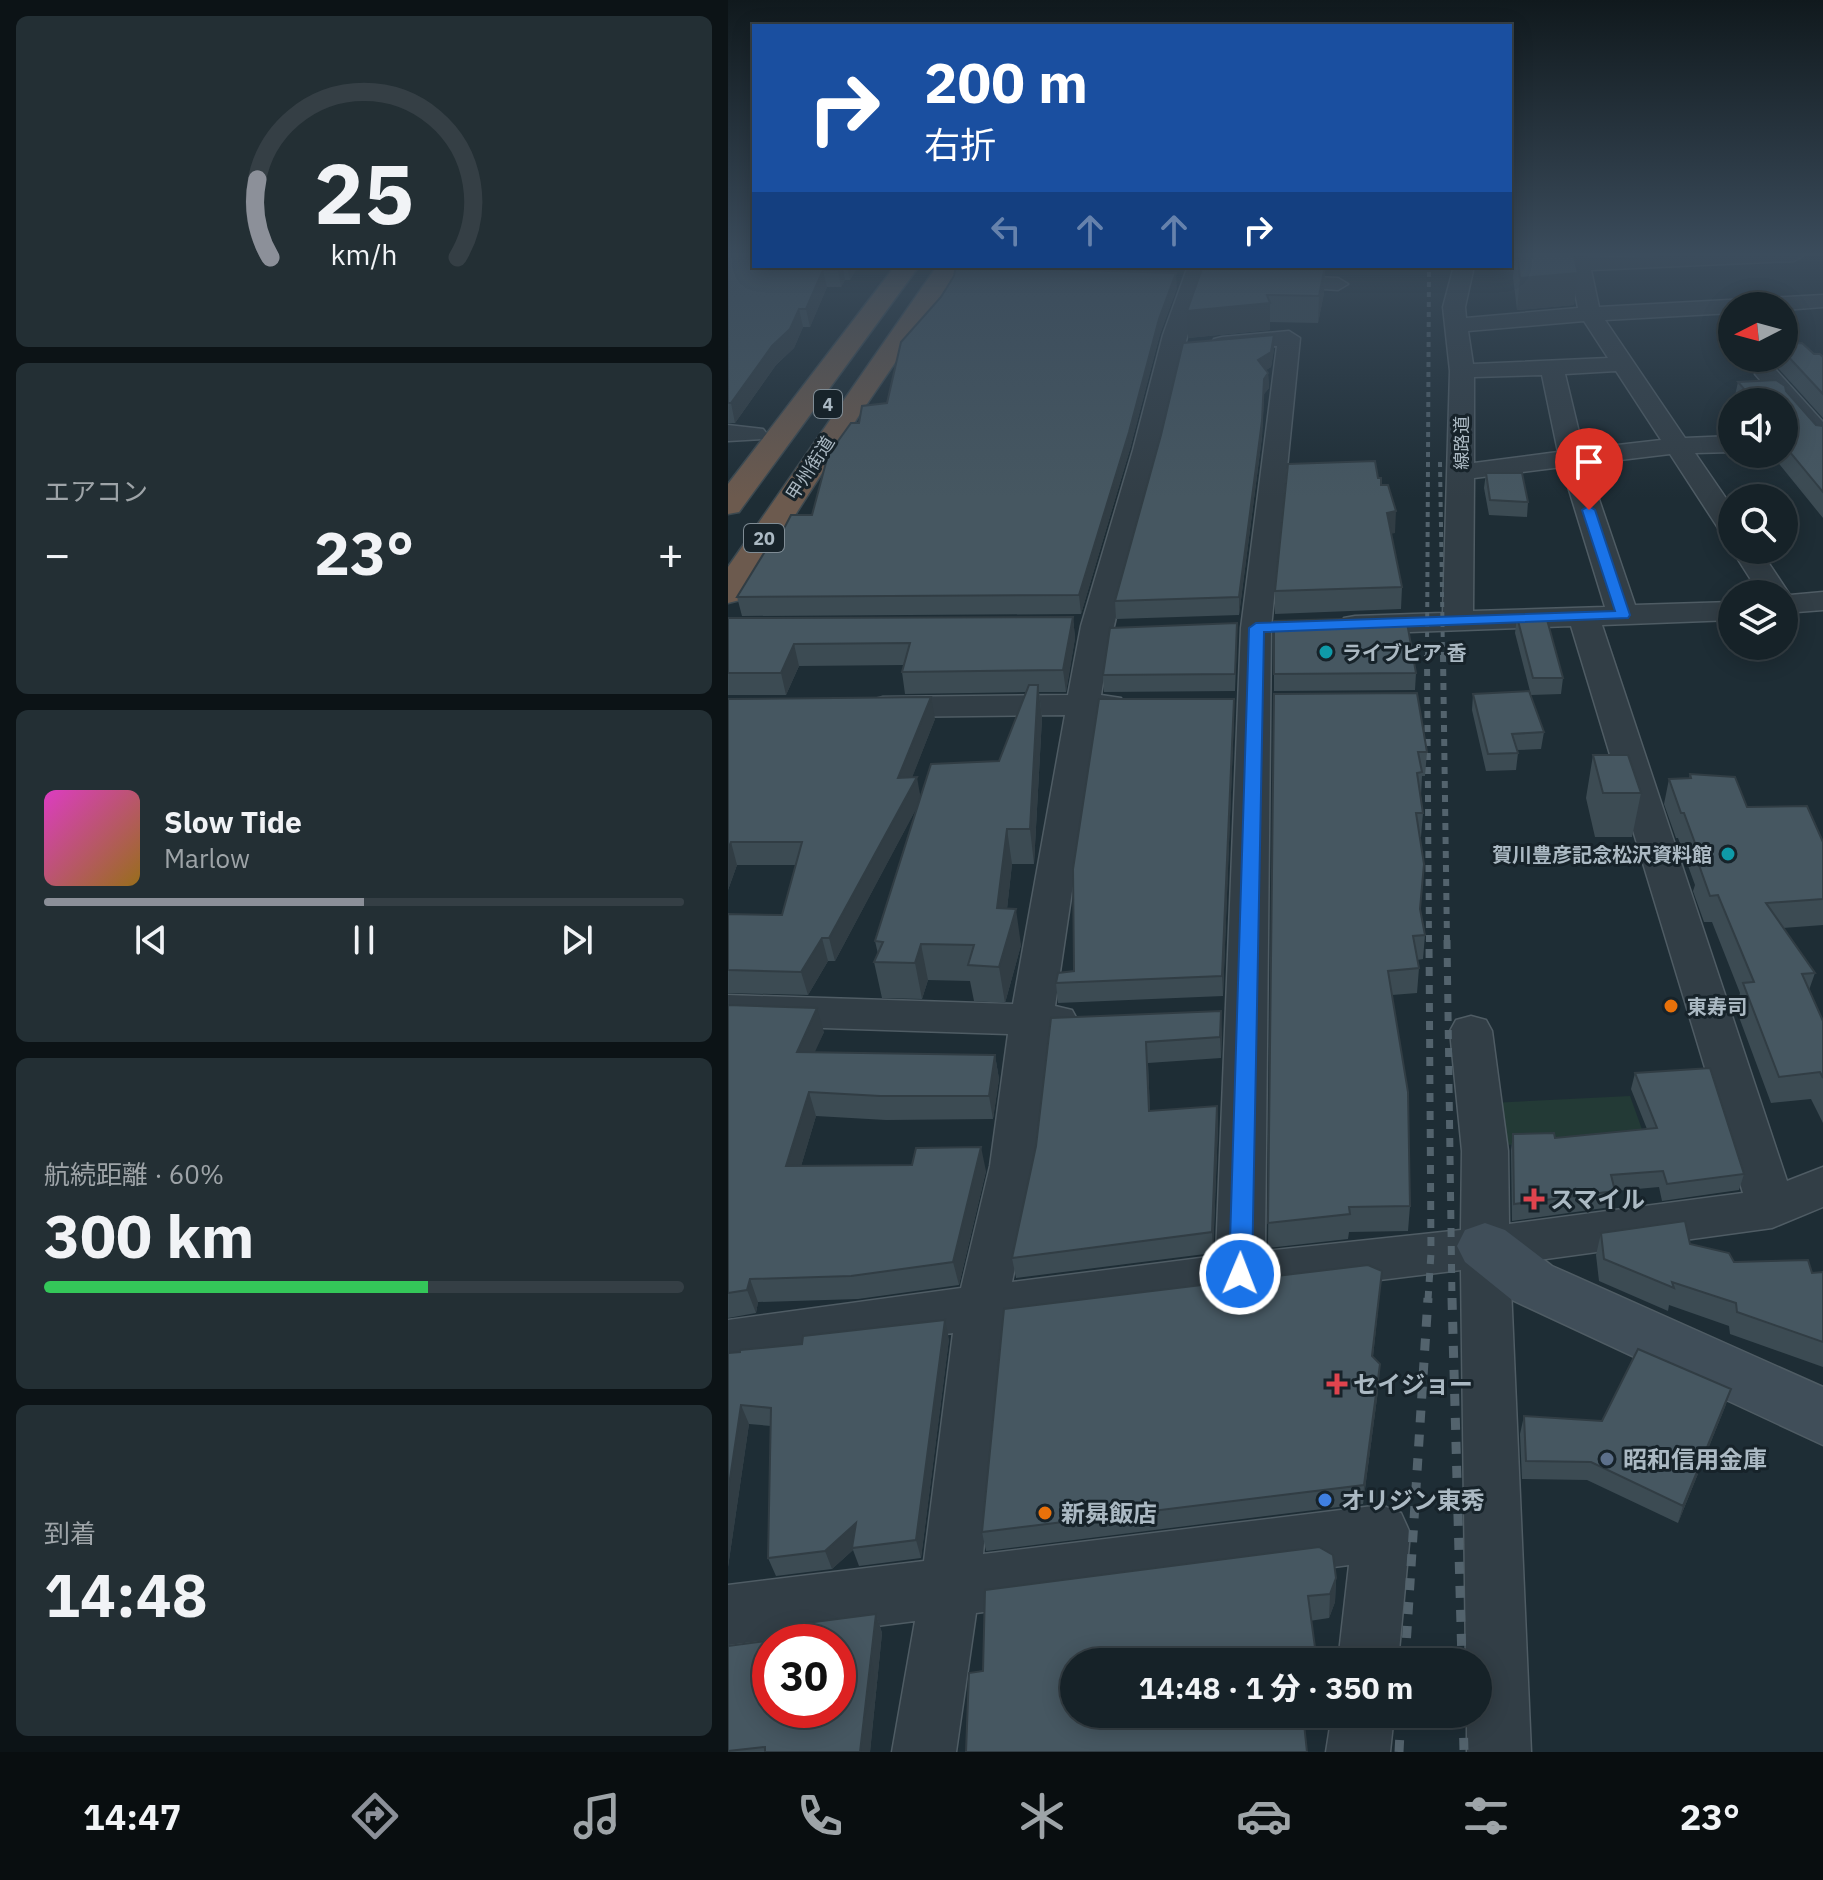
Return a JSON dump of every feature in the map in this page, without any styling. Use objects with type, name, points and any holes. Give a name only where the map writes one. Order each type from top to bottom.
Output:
[{"type":"highway","points":[[728,466],[741,433],[827,334]]},
{"type":"highway","name":"4","points":[[732,518],[860,334]]},
{"type":"highway","name":"4","points":[[732,518],[890,334]]},
{"type":"highway","name":"甲州街道","points":[[728,593],[901,334]]},
{"type":"street","points":[[924,1752],[950,1587],[982,1307],[1013,1166],[1031,1022],[1095,629],[1175,334]]},
{"type":"street","name":"線路道","points":[[1458,622],[1462,371],[1459,334]]},
{"type":"street","points":[[1603,334],[1718,507]]},
{"type":"street","points":[[1171,349],[1289,338],[1256,628],[1229,1014],[1240,1274]]},
{"type":"street","points":[[1462,371],[1624,364]]},
{"type":"street","points":[[1552,367],[1572,458],[1623,615]]},
{"type":"street","points":[[1767,374],[1799,395],[1823,438],[1798,441]]},
{"type":"street","points":[[1461,472],[1718,445]]},
{"type":"street","points":[[1798,603],[1823,601]]},
{"type":"street","points":[[1326,626],[1718,612]]},
{"type":"street","points":[[1584,618],[1772,1209]]},
{"type":"street","points":[[855,707],[1146,704]]},
{"type":"street","points":[[728,1010],[1031,1022],[1091,1019]]},
{"type":"street","points":[[1471,1031],[1485,1151],[1499,1752]]},
{"type":"street","points":[[728,1342],[1240,1274],[1772,1209],[1823,1186]]},
{"type":"street","points":[[1485,1246],[1532,1283],[1823,1417]]},
{"type":"street","points":[[728,1615],[1381,1533],[1369,1648]]},
{"type":"street","points":[[1358,1752],[1361,1728]]},
{"type":"green space","points":[[1630,1096],[1644,1135],[1497,1145],[1490,1103]]},
{"type":"building","points":[[728,334],[785,334],[772,346],[731,403],[728,403]]},
{"type":"building","points":[[908,334],[1155,334],[1129,432],[1079,595],[737,597],[772,540],[778,540],[791,515],[812,515],[828,455],[851,423],[859,423],[862,406],[887,403],[901,342]]},
{"type":"building","points":[[1274,335],[1271,352],[1258,360],[1268,373],[1264,379],[1262,421],[1239,597],[1115,601],[1183,343]]},
{"type":"building","points":[[1798,343],[1823,357],[1823,394],[1798,367]]},
{"type":"building","points":[[1776,380],[1785,388],[1743,388],[1738,382]]},
{"type":"building","points":[[1798,405],[1816,425],[1823,426],[1823,492],[1798,462]]},
{"type":"building","points":[[1375,461],[1378,478],[1381,478],[1381,485],[1388,485],[1396,511],[1387,513],[1402,587],[1275,591],[1288,464]]},
{"type":"building","points":[[1486,473],[1522,473],[1528,502],[1490,500]]},
{"type":"building","points":[[1546,616],[1563,678],[1533,678],[1517,617]]},
{"type":"building","points":[[1073,617],[1063,670],[902,672],[910,643],[794,644],[781,673],[728,673],[728,618]]},
{"type":"building","points":[[1406,617],[1416,673],[1274,674],[1274,621]]},
{"type":"building","points":[[1237,623],[1235,674],[1103,675],[1110,628]]},
{"type":"building","points":[[1029,685],[1038,685],[1030,829],[1007,829],[997,908],[1016,909],[999,967],[968,965],[974,945],[921,944],[915,963],[874,962],[883,942],[875,941],[931,764],[999,761]]},
{"type":"building","points":[[1529,691],[1544,732],[1512,734],[1518,753],[1488,754],[1473,694]]},
{"type":"building","points":[[1417,693],[1427,752],[1418,752],[1422,772],[1417,773],[1423,813],[1416,813],[1424,864],[1420,909],[1425,935],[1413,936],[1419,968],[1388,971],[1408,1092],[1410,1206],[1349,1207],[1350,1214],[1268,1223],[1274,694]]},
{"type":"building","points":[[931,697],[898,778],[917,777],[829,938],[822,938],[801,972],[728,970],[728,914],[782,915],[802,842],[731,842],[728,849],[728,699]]},
{"type":"building","points":[[1099,699],[1234,699],[1222,976],[1056,983],[1058,973],[1074,971],[1073,869]]},
{"type":"building","points":[[1593,755],[1628,755],[1641,793],[1603,793]]},
{"type":"building","points":[[1690,774],[1735,777],[1747,807],[1807,806],[1823,842],[1823,899],[1766,903],[1815,973],[1802,974],[1823,1021],[1823,1078],[1820,1072],[1779,1077],[1743,983],[1754,982],[1718,895],[1710,896],[1699,865],[1703,865],[1669,779],[1691,778]]},
{"type":"building","points":[[728,1005],[817,1008],[797,1052],[995,1055],[989,1096],[880,1096],[809,1092],[786,1166],[912,1165],[916,1148],[981,1147],[953,1262],[851,1276],[750,1279],[747,1290],[728,1293]]},
{"type":"building","points":[[1221,1011],[1220,1037],[1146,1042],[1149,1111],[1217,1106],[1212,1232],[1012,1258],[1036,1146],[1051,1018]]},
{"type":"building","points":[[1710,1068],[1744,1174],[1667,1184],[1663,1171],[1611,1175],[1615,1191],[1514,1204],[1513,1134],[1554,1133],[1555,1138],[1657,1128],[1635,1073]]},
{"type":"building","points":[[1685,1221],[1690,1244],[1729,1253],[1734,1262],[1808,1260],[1812,1273],[1823,1272],[1823,1342],[1737,1312],[1736,1303],[1672,1282],[1674,1288],[1604,1259],[1601,1233]]},
{"type":"building","points":[[1368,1265],[1382,1271],[1372,1356],[1380,1364],[1364,1485],[982,1532],[1004,1309]]},
{"type":"building","points":[[945,1320],[916,1540],[852,1548],[856,1523],[825,1551],[768,1558],[771,1408],[741,1405],[728,1492],[728,1353],[802,1344],[803,1336]]},
{"type":"building","name":"昭和信用金庫","points":[[1638,1349],[1731,1389],[1683,1506],[1591,1462],[1526,1461],[1524,1416],[1602,1421]]},
{"type":"building","points":[[1319,1547],[1333,1555],[1336,1578],[1330,1594],[1308,1596],[1315,1648],[1060,1648],[1060,1728],[1304,1728],[1307,1752],[966,1752],[969,1673],[983,1671],[985,1590]]},
{"type":"building","points":[[876,1614],[860,1752],[765,1752],[765,1747],[728,1751],[728,1646],[752,1643],[752,1728],[856,1728],[856,1624],[799,1624]]},
{"type":"railway","points":[[1427,656],[1429,334]]},
{"type":"railway","points":[[1440,462],[1443,657]]},
{"type":"railway","points":[[1443,655],[1447,942]]},
{"type":"railway","points":[[1427,656],[1429,942]]},
{"type":"railway","points":[[1428,1300],[1431,1253],[1429,940]]},
{"type":"railway","points":[[1447,940],[1452,1300]]},
{"type":"railway","points":[[1406,1648],[1428,1298]]},
{"type":"railway","points":[[1452,1298],[1462,1648]]},
{"type":"railway","points":[[1399,1752],[1400,1728]]},
{"type":"railway","points":[[1463,1728],[1464,1752]]},
{"type":"place","name":"ライブピア 香","points":[[1326,652]]},
{"type":"place","name":"賀川豊彦記念松沢資料館","points":[[1728,854]]},
{"type":"place","name":"東寿司","points":[[1671,1006]]},
{"type":"place","name":"スマイル","points":[[1534,1199]]},
{"type":"place","name":"セイジョー","points":[[1337,1384]]},
{"type":"place","name":"昭和信用金庫","points":[[1607,1459]]},
{"type":"place","name":"オリジン東秀","points":[[1325,1500]]},
{"type":"place","name":"新曻飯店","points":[[1045,1513]]},
{"type":"route","points":[[1240,1274],[1256,628],[1623,615],[1589,510]]}]
